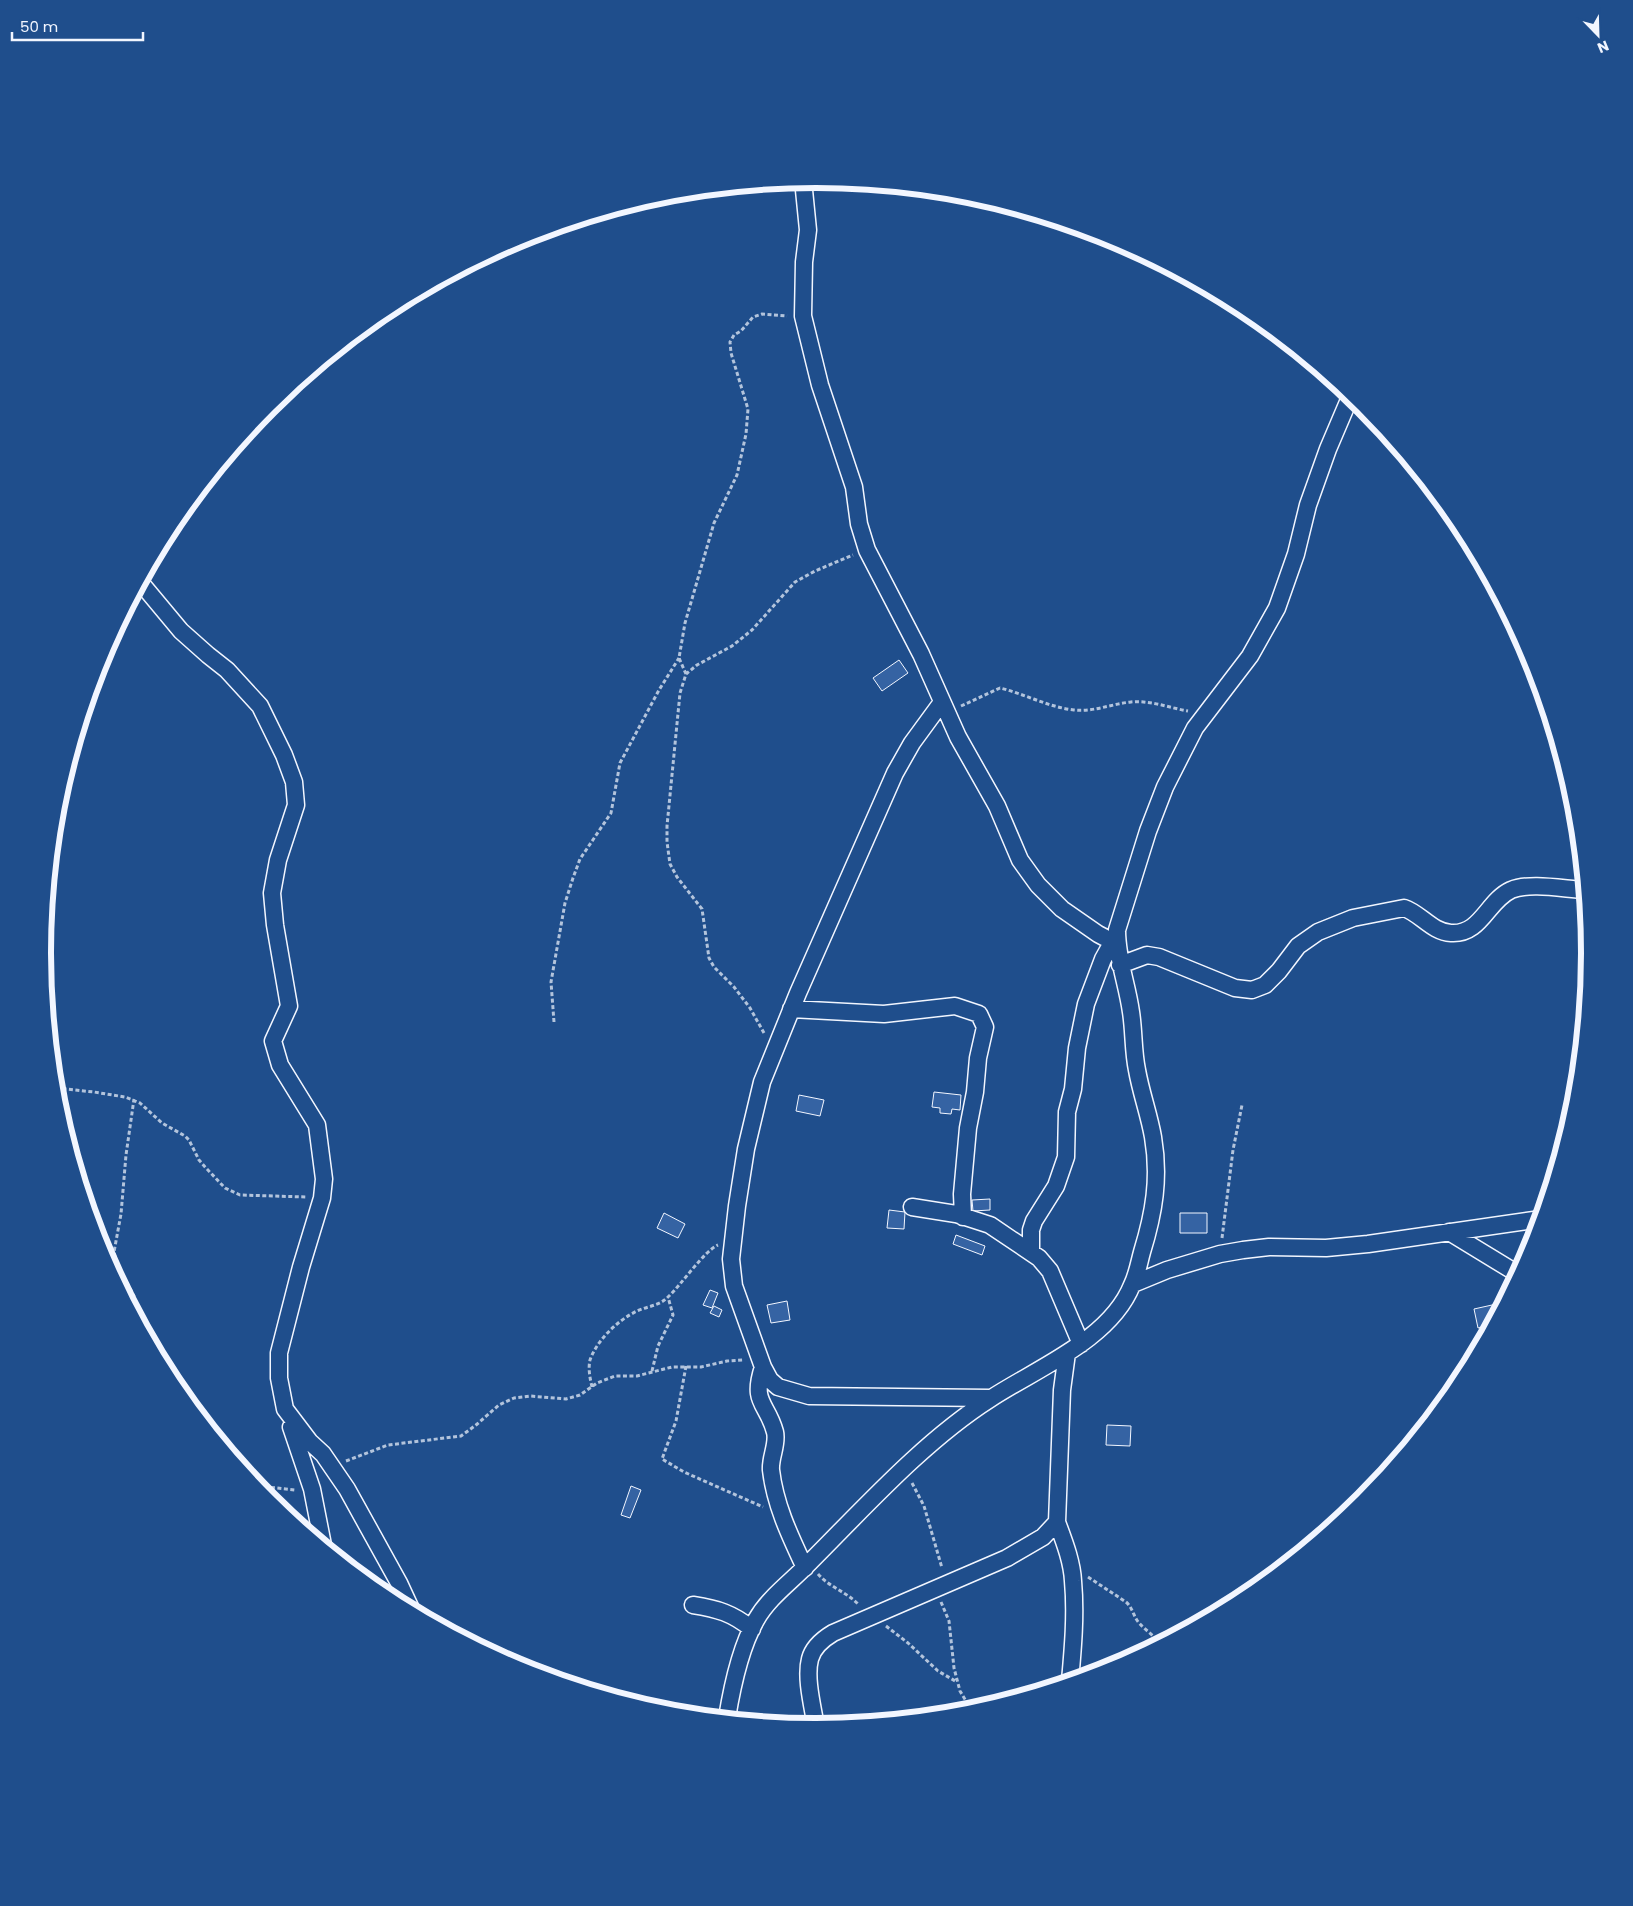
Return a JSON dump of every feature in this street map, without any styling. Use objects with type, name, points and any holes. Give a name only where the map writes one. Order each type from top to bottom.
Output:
[{"type":"street","points":[[728,1713],[731,1689],[755,1620],[773,1596],[923,1451],[990,1398],[1074,1348],[1104,1326],[1115,1314],[1126,1299],[1133,1284],[1152,1216],[1156,1191],[1153,1138],[1137,1070],[1131,1013],[1115,943],[1098,934],[1062,909],[1038,885],[1020,860],[997,806],[958,737],[921,654],[867,550],[859,524],[854,488],[820,385],[803,316],[804,262],[808,230],[804,188]]},
{"type":"street","points":[[1031,1252],[1031,1230],[1034,1221],[1056,1186],[1066,1156],[1067,1112],[1073,1089],[1077,1048],[1086,1004],[1101,964],[1115,943],[1148,831],[1165,787],[1195,728],[1250,656],[1277,608],[1296,554],[1308,506],[1328,449],[1348,403]]},
{"type":"street","points":[[145,587],[181,630],[227,670],[260,706],[284,755],[294,782],[296,805],[278,860],[272,893],[275,925],[289,1006],[273,1041],[280,1065],[317,1125],[324,1179],[322,1198],[301,1267],[279,1354],[279,1378],[285,1409],[313,1492],[322,1536]]},
{"type":"street","points":[[944,706],[912,743],[895,773],[846,882],[762,1082],[746,1149],[731,1260],[734,1286],[763,1369],[778,1388],[809,1396],[990,1398]]},
{"type":"street","points":[[1120,966],[1147,955],[1159,957],[1235,988],[1252,990],[1265,985],[1279,971],[1298,946],[1318,932],[1353,918],[1404,908],[1410,910],[1426,923],[1450,933],[1473,928],[1499,898],[1522,887],[1579,890]]},
{"type":"street","points":[[791,1010],[884,1014],[955,1006],[979,1014],[985,1027],[978,1058],[968,1128],[962,1194],[963,1217]]},
{"type":"street","points":[[912,1207],[963,1217],[990,1225],[1039,1258],[1050,1271],[1074,1348],[1062,1390],[1057,1522],[1068,1554],[1073,1580],[1074,1631],[1071,1675]]},
{"type":"street","points":[[1133,1284],[1167,1270],[1220,1254],[1269,1247],[1326,1248],[1359,1245],[1533,1220]]},
{"type":"street","points":[[1449,1232],[1512,1270]]},
{"type":"street","points":[[763,1369],[758,1389],[760,1400],[776,1434],[771,1470],[782,1516],[807,1565]]},
{"type":"street","points":[[285,1409],[295,1424],[333,1467],[394,1575],[405,1598]]},
{"type":"street","points":[[815,1718],[809,1679],[810,1660],[822,1640],[833,1632],[1007,1558],[1028,1547],[1057,1522]]},
{"type":"street","points":[[693,1604],[728,1612],[740,1618],[752,1629]]},
{"type":"path","points":[[554,1022],[550,982],[565,903],[573,878],[580,859],[611,812],[620,763],[659,690],[679,658],[685,623],[705,549],[714,524],[737,475],[746,434],[748,409],[731,353],[730,342],[753,317],[762,314],[803,316]]},
{"type":"path","points":[[774,1052],[750,1008],[734,987],[714,967],[709,958],[702,909],[677,877],[670,864],[667,826],[680,693],[686,674],[697,664],[732,646],[752,630],[795,582],[836,561],[867,550]]},
{"type":"path","points":[[679,658],[686,674]]},
{"type":"path","points":[[944,706],[966,704],[1000,688],[1058,707],[1075,710],[1090,710],[1143,701],[1171,708],[1206,713]]},
{"type":"path","points":[[64,1089],[134,1099],[162,1123],[190,1140],[199,1160],[225,1188],[240,1195],[322,1198]]},
{"type":"path","points":[[116,1259],[114,1252],[121,1214],[126,1155],[134,1099]]},
{"type":"path","points":[[1220,1254],[1233,1150],[1242,1105]]},
{"type":"path","points":[[592,1388],[589,1374],[590,1362],[594,1351],[604,1337],[636,1311],[662,1302],[711,1248],[717,1245],[733,1243]]},
{"type":"path","points":[[123,1276],[133,1297]]},
{"type":"path","points":[[652,1371],[658,1346],[673,1315],[668,1297]]},
{"type":"path","points":[[333,1467],[388,1445],[461,1436],[499,1405],[514,1398],[530,1396],[566,1399],[580,1395],[608,1378],[615,1376],[637,1376],[672,1367],[702,1367],[736,1359],[744,1360],[763,1369]]},
{"type":"path","points":[[686,1366],[676,1421],[662,1459],[684,1472],[782,1516]]},
{"type":"path","points":[[904,1469],[924,1506],[940,1559],[940,1600],[949,1621],[960,1691],[968,1704]]},
{"type":"path","points":[[269,1487],[313,1492]]},
{"type":"path","points":[[807,1565],[821,1578],[853,1599],[908,1643],[928,1664],[958,1682]]},
{"type":"path","points":[[1071,1570],[1088,1576],[1130,1605],[1137,1620],[1155,1639]]},
{"type":"building","points":[[899,660],[908,673],[882,691],[873,678]]},
{"type":"building","points":[[934,1092],[961,1095],[960,1110],[952,1109],[951,1114],[940,1113],[940,1108],[932,1107]]},
{"type":"building","points":[[799,1095],[824,1100],[820,1116],[796,1111]]},
{"type":"building","points":[[990,1199],[990,1210],[973,1211],[972,1200]]},
{"type":"building","points":[[889,1210],[905,1212],[904,1229],[887,1228]]},
{"type":"building","points":[[664,1213],[685,1224],[678,1238],[657,1228]]},
{"type":"building","points":[[1180,1213],[1207,1213],[1207,1233],[1180,1233]]},
{"type":"building","points":[[956,1235],[985,1246],[982,1255],[953,1244]]},
{"type":"building","points":[[710,1290],[718,1293],[712,1308],[703,1305]]},
{"type":"building","points":[[787,1301],[790,1320],[771,1323],[767,1305]]},
{"type":"building","points":[[1496,1304],[1484,1327],[1478,1328],[1474,1309]]},
{"type":"building","points":[[714,1306],[722,1310],[719,1317],[710,1313]]},
{"type":"building","points":[[1107,1425],[1131,1426],[1130,1446],[1106,1445]]},
{"type":"building","points":[[631,1486],[641,1490],[630,1518],[621,1515]]}]
